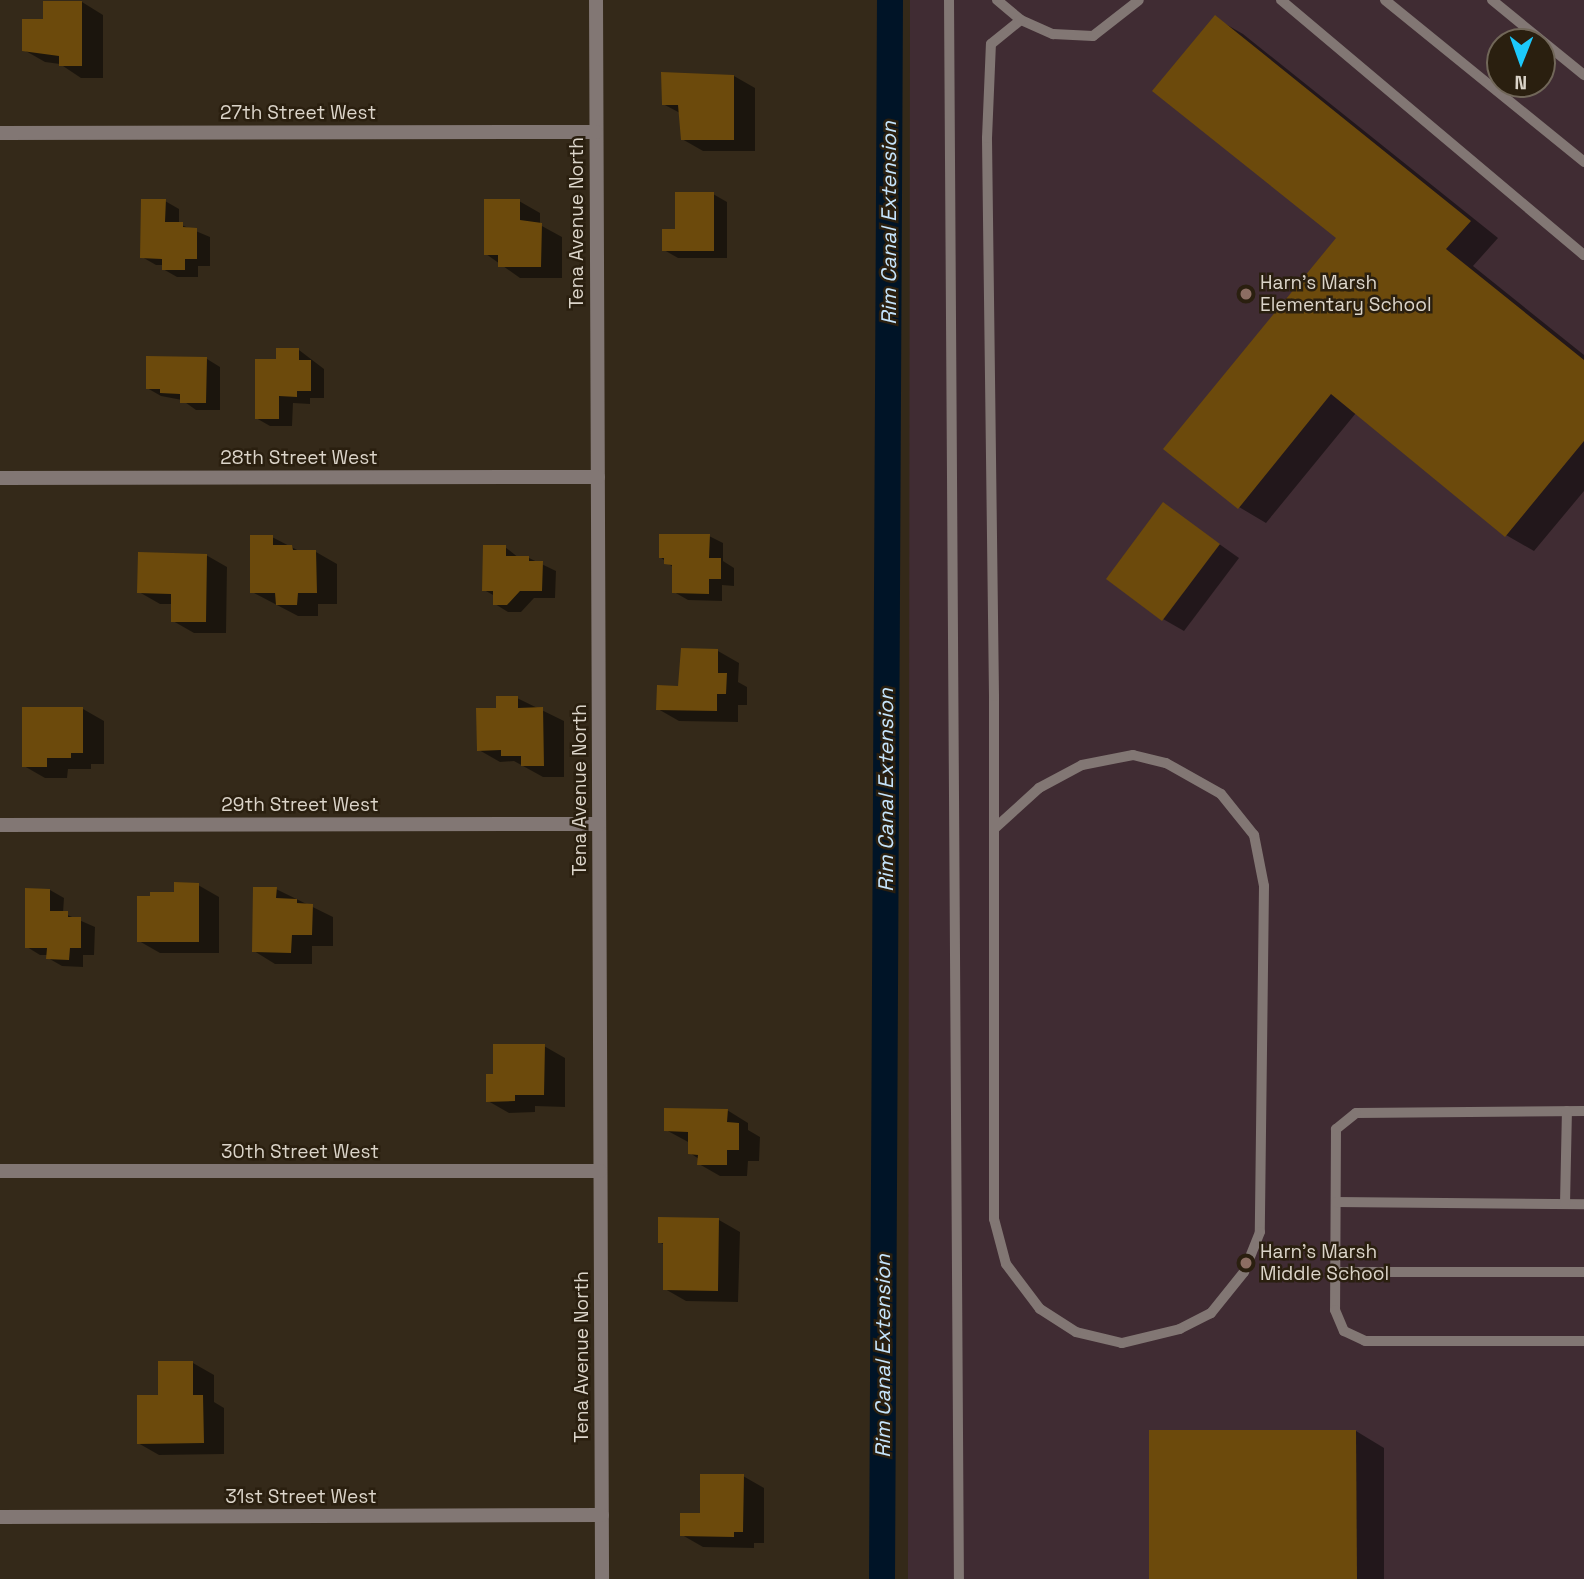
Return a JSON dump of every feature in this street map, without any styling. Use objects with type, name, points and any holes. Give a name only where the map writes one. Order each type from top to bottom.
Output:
[{"type":"street","name":"Tena Avenue North","points":[[596,0],[602,1579]]},
{"type":"street","name":"27th Street West","points":[[0,133],[596,132]]},
{"type":"street","name":"28th Street West","points":[[0,478],[598,477]]},
{"type":"street","name":"29th Street West","points":[[0,825],[599,824]]},
{"type":"street","name":"30th Street West","points":[[0,1171],[600,1171]]},
{"type":"street","name":"31st Street West","points":[[0,1517],[602,1516]]},
{"type":"lane","points":[[949,0],[959,1579]]},
{"type":"lane","points":[[997,0],[1020,20],[1053,34],[1093,36],[1139,0]]},
{"type":"lane","points":[[1281,0],[1584,255]]},
{"type":"lane","points":[[1385,0],[1584,162]]},
{"type":"lane","points":[[1492,0],[1584,75]]},
{"type":"lane","points":[[994,829],[1039,788],[1082,765],[1133,755],[1166,763],[1221,794],[1254,835],[1264,886],[1260,1232],[1244,1272],[1212,1313],[1180,1329],[1122,1343],[1076,1332],[1040,1308],[1006,1264],[994,1219],[994,829],[987,138],[992,44],[1020,20]]},
{"type":"lane","points":[[1565,1204],[1567,1111]]},
{"type":"lane","points":[[1584,1111],[1356,1113],[1336,1129],[1335,1272],[1335,1310],[1344,1331],[1365,1341],[1584,1341]]},
{"type":"lane","points":[[1336,1202],[1584,1204]]},
{"type":"lane","points":[[1335,1272],[1584,1272]]},
{"type":"shaded area","points":[[910,0],[1584,0],[1584,1579],[908,1579]]},
{"type":"building","points":[[43,1],[82,1],[82,66],[59,66],[59,56],[22,51],[22,19],[43,19]]},
{"type":"building","points":[[1215,15],[1471,221],[1446,249],[1584,360],[1584,441],[1505,537],[1331,394],[1238,509],[1163,449],[1336,238],[1152,91]]},
{"type":"building","points":[[661,72],[734,75],[734,140],[681,140],[678,105],[662,105]]},
{"type":"building","points":[[675,192],[714,192],[714,251],[662,251],[662,229],[675,229]]},
{"type":"building","points":[[141,199],[166,199],[165,222],[183,222],[183,227],[197,228],[197,259],[185,259],[185,270],[162,270],[162,259],[140,258]]},
{"type":"building","points":[[484,199],[520,199],[520,220],[542,223],[541,267],[498,267],[498,255],[484,255]]},
{"type":"building","points":[[276,348],[299,348],[299,360],[311,360],[311,391],[297,391],[297,397],[279,396],[279,419],[255,419],[255,359],[276,359]]},
{"type":"building","points":[[146,356],[207,357],[206,403],[180,403],[180,394],[146,389]]},
{"type":"building","points":[[1163,502],[1220,544],[1162,621],[1106,579]]},
{"type":"building","points":[[659,534],[710,534],[709,558],[721,558],[721,579],[709,579],[709,594],[672,593],[672,565],[664,564],[664,558],[659,558]]},
{"type":"building","points":[[250,535],[273,535],[273,545],[292,545],[293,550],[316,550],[317,593],[298,593],[297,605],[276,605],[275,593],[250,593]]},
{"type":"building","points":[[483,545],[506,545],[506,556],[529,556],[529,561],[543,561],[542,591],[520,591],[507,605],[493,605],[493,591],[482,591]]},
{"type":"building","points":[[138,552],[207,554],[206,622],[171,622],[171,594],[137,593]]},
{"type":"building","points":[[681,648],[718,649],[718,673],[727,673],[726,694],[717,694],[717,711],[656,710],[657,685],[678,686]]},
{"type":"building","points":[[496,696],[518,696],[518,708],[543,707],[544,766],[521,766],[521,756],[501,756],[501,750],[477,751],[476,708],[496,708]]},
{"type":"building","points":[[22,707],[83,707],[83,753],[71,753],[71,758],[47,758],[47,767],[22,767]]},
{"type":"building","points":[[174,882],[199,883],[199,942],[137,942],[137,896],[150,896],[150,892],[174,892]]},
{"type":"building","points":[[253,887],[277,887],[276,898],[297,899],[297,903],[313,904],[312,935],[292,935],[291,953],[252,952]]},
{"type":"building","points":[[25,888],[50,889],[50,911],[68,911],[68,917],[81,917],[81,948],[70,948],[69,960],[46,959],[47,948],[25,948]]},
{"type":"building","points":[[493,1044],[545,1044],[544,1095],[515,1095],[515,1101],[486,1102],[486,1074],[493,1074]]},
{"type":"building","points":[[664,1108],[728,1109],[727,1122],[739,1123],[739,1150],[727,1150],[727,1165],[697,1165],[698,1155],[688,1154],[688,1132],[664,1131]]},
{"type":"building","points":[[658,1217],[719,1218],[718,1291],[663,1290],[663,1243],[658,1243]]},
{"type":"building","points":[[158,1361],[193,1361],[193,1395],[203,1395],[204,1443],[137,1444],[137,1395],[158,1395]]},
{"type":"building","points":[[1149,1430],[1356,1430],[1357,1579],[1149,1579]]},
{"type":"building","points":[[700,1474],[744,1474],[743,1532],[734,1532],[734,1537],[680,1536],[680,1513],[700,1513]]},
{"type":"waterway","name":"Rim Canal Extension","points":[[882,1579],[890,0]]},
{"type":"place","name":"Harn's Marsh Elementary School","points":[[1246,294]]},
{"type":"place","name":"Harn's Marsh Middle School","points":[[1246,1263]]}]
